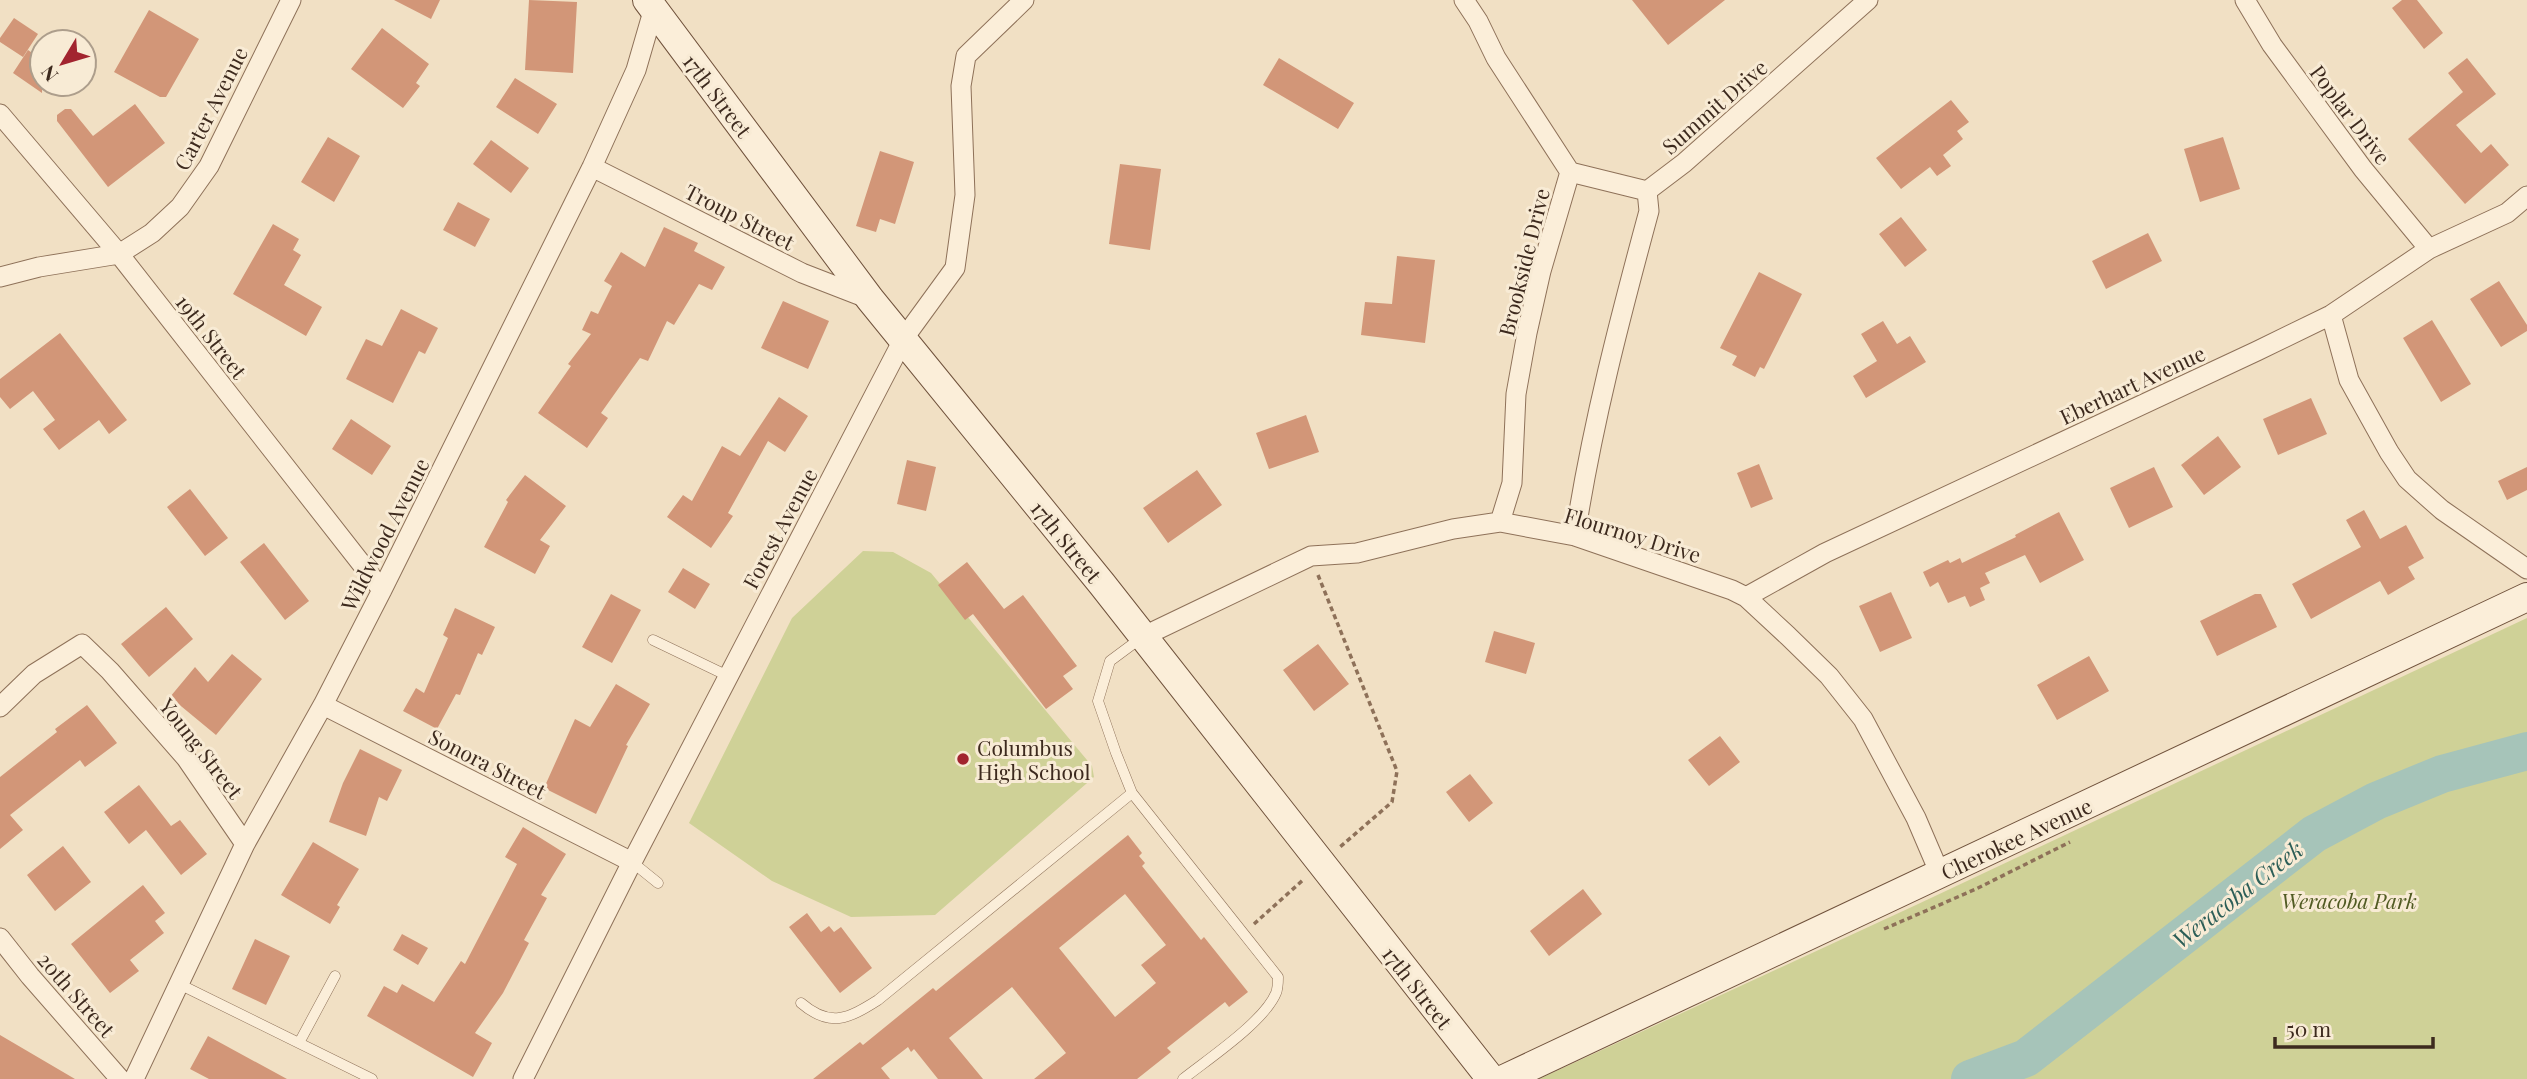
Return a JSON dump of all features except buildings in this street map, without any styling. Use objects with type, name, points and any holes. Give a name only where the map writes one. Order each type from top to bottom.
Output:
[{"type":"street","name":"Carter Avenue","points":[[0,277],[39,267],[120,254],[152,233],[180,207],[209,166],[291,0]]},
{"type":"street","name":"Forest Avenue","points":[[523,1079],[632,862],[904,338],[955,268],[965,195],[961,86],[967,56],[1024,0]]},
{"type":"street","name":"Brookside Drive","points":[[1464,0],[1478,21],[1496,58],[1570,172],[1541,271],[1527,332],[1516,394],[1512,484],[1500,522]]},
{"type":"street","name":"Summit Drive","points":[[1647,191],[1684,163],[1868,0]]},
{"type":"street","name":"Poplar Drive","points":[[2245,0],[2272,45],[2354,158],[2429,249]]},
{"type":"street","name":"17th Street","points":[[651,3],[870,299],[1102,584],[1491,1079]]},
{"type":"street","name":"Wildwood Avenue","points":[[134,1079],[246,844],[323,705],[382,590],[592,167],[636,70],[651,3]]},
{"type":"street","name":"19th Street","points":[[0,114],[120,254],[382,590]]},
{"type":"street","name":"Troup Street","points":[[592,167],[802,273],[870,299]]},
{"type":"street","points":[[1570,172],[1647,191],[1649,211],[1610,355],[1584,478],[1575,536]]},
{"type":"street","name":"Eberhart Avenue","points":[[1746,597],[1825,553],[2330,315],[2429,249],[2507,213],[2527,196]]},
{"type":"street","points":[[2330,315],[2349,380],[2407,479],[2442,510],[2527,569]]},
{"type":"street","name":"Flournoy Drive","points":[[1142,637],[1311,556],[1357,553],[1452,529],[1500,522],[1575,536],[1746,597],[1829,676],[1863,719],[1916,818],[1940,874]]},
{"type":"street","name":"Cherokee Avenue","points":[[1504,1079],[2527,597]]},
{"type":"street","name":"Young Street","points":[[0,706],[34,674],[82,645],[120,683],[186,758],[246,844]]},
{"type":"street","name":"Sonora Street","points":[[323,705],[632,862]]},
{"type":"street","name":"20th Street","points":[[0,938],[120,1079]]},
{"type":"lane","points":[[1142,637],[1110,662],[1098,701],[1132,793],[1245,932],[1278,977],[1277,991],[1269,1006],[1183,1079]]},
{"type":"lane","points":[[653,640],[728,676]]},
{"type":"lane","points":[[801,1003],[817,1016],[837,1020],[878,1000],[1132,793]]},
{"type":"lane","points":[[632,862],[658,883]]},
{"type":"lane","points":[[299,1043],[335,975]]},
{"type":"lane","points":[[179,984],[372,1079]]},
{"type":"path","points":[[1245,932],[1392,802],[1397,771],[1311,556]]},
{"type":"green space","points":[[863,551],[893,552],[931,573],[1092,766],[1094,777],[935,915],[851,917],[772,881],[689,823],[792,618]]},
{"type":"green space","name":"Weracoba Park","points":[[2527,618],[2527,1079],[1539,1079],[1916,905]]},
{"type":"waterway","name":"Weracoba Creek","points":[[1970,1079],[2026,1058],[2314,834],[2376,801],[2442,774],[2527,751]]},
{"type":"place","name":"Columbus High School","points":[[963,759]]}]
